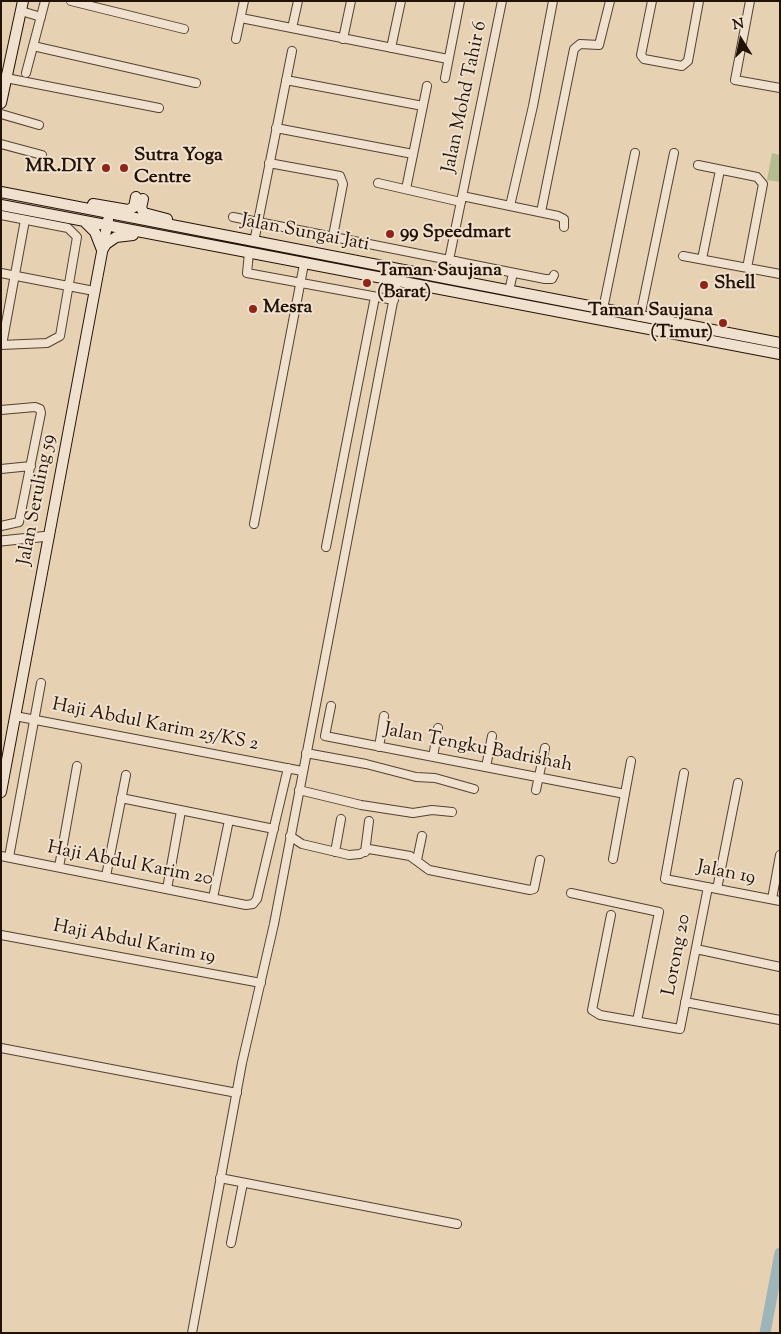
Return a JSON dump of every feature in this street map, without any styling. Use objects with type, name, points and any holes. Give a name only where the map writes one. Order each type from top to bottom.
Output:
[{"type":"main road","points":[[2,99],[11,79],[30,11]]},
{"type":"main road","points":[[1,186],[6,193]]},
{"type":"main road","name":"Jalan Sungai Jati","points":[[6,193],[780,343]]},
{"type":"main road","points":[[68,205],[80,202],[128,210],[134,207],[139,198],[140,208],[144,213],[178,222],[187,229]]},
{"type":"main road","name":"Jalan Sungai Jati","points":[[1,205],[780,354]]},
{"type":"main road","name":"Jalan Seruling 59","points":[[1,792],[6,743],[15,716],[109,214]]},
{"type":"main road","points":[[85,222],[95,232],[102,251]]},
{"type":"main road","points":[[102,251],[106,244],[122,235],[154,235]]},
{"type":"street","points":[[26,73],[33,46],[30,11],[45,1]]},
{"type":"street","points":[[71,1],[184,29]]},
{"type":"street","points":[[236,39],[244,1]]},
{"type":"street","points":[[292,28],[298,1]]},
{"type":"street","points":[[343,38],[351,1]]},
{"type":"street","points":[[391,48],[401,1]]},
{"type":"street","points":[[444,78],[460,1]]},
{"type":"street","name":"Jalan Mohd Tahir 6","points":[[452,280],[461,199],[502,1]]},
{"type":"street","points":[[510,206],[553,1]]},
{"type":"street","points":[[541,212],[574,49],[580,44],[599,45],[610,1]]},
{"type":"street","points":[[652,1],[641,55],[644,59],[682,66],[688,61],[699,1]]},
{"type":"street","points":[[750,1],[735,80],[780,88]]},
{"type":"street","points":[[241,18],[448,60]]},
{"type":"street","points":[[33,46],[196,83]]},
{"type":"street","points":[[254,242],[292,51]]},
{"type":"street","points":[[11,79],[160,108]]},
{"type":"street","points":[[286,80],[423,106]]},
{"type":"street","points":[[406,189],[427,86]]},
{"type":"street","points":[[4,115],[39,125]]},
{"type":"street","points":[[276,128],[413,154]]},
{"type":"street","points":[[2,144],[42,155]]},
{"type":"street","points":[[603,309],[635,152]]},
{"type":"street","points":[[640,316],[674,152]]},
{"type":"street","points":[[269,163],[340,176],[343,184],[333,236]]},
{"type":"street","points":[[698,165],[757,177],[763,184],[747,268]]},
{"type":"street","points":[[702,259],[720,170]]},
{"type":"street","points":[[378,183],[541,212],[564,219],[564,227]]},
{"type":"street","points":[[1,215],[68,228],[77,237],[60,336],[47,343],[2,345],[25,220]]},
{"type":"street","points":[[234,217],[545,279],[552,279],[554,276]]},
{"type":"street","points":[[249,253],[247,273],[394,300]]},
{"type":"street","points":[[683,256],[780,274]]},
{"type":"street","points":[[254,524],[304,264]]},
{"type":"street","points":[[1,273],[94,291]]},
{"type":"street","points":[[509,291],[513,273]]},
{"type":"street","points":[[192,1333],[220,1178],[261,983],[397,281]]},
{"type":"street","points":[[326,547],[375,297]]},
{"type":"street","points":[[1,410],[35,406],[40,409],[41,413],[19,522],[1,526]]},
{"type":"street","points":[[1,469],[31,466]]},
{"type":"street","points":[[1,541],[49,536]]},
{"type":"street","points":[[5,857],[41,683]]},
{"type":"street","name":"Jalan Tengku Badrishah","points":[[331,706],[325,736],[625,794]]},
{"type":"street","name":"Haji Abdul Karim 25/KS 2","points":[[15,716],[302,772]]},
{"type":"street","points":[[379,746],[384,716]]},
{"type":"street","points":[[433,757],[438,728]]},
{"type":"street","points":[[486,767],[492,736]]},
{"type":"street","points":[[536,790],[545,748]]},
{"type":"street","points":[[306,753],[366,764],[416,777],[435,778],[474,789]]},
{"type":"street","points":[[613,859],[631,761]]},
{"type":"street","points":[[59,867],[77,766]]},
{"type":"street","points":[[121,798],[274,829],[288,768]]},
{"type":"street","name":"Jalan 19","points":[[684,772],[665,879],[776,900]]},
{"type":"street","points":[[106,876],[126,775]]},
{"type":"street","points":[[717,889],[738,783]]},
{"type":"street","points":[[299,790],[361,805],[413,813],[432,810],[452,812]]},
{"type":"street","points":[[167,889],[182,811]]},
{"type":"street","points":[[335,852],[341,819]]},
{"type":"street","points":[[213,898],[229,820]]},
{"type":"street","points":[[365,852],[370,821]]},
{"type":"street","name":"Haji Abdul Karim 20","points":[[5,857],[246,905],[253,904],[257,899],[274,829]]},
{"type":"street","points":[[290,836],[302,844],[349,855],[365,852],[368,848],[410,856],[429,870],[530,890],[534,888],[540,860]]},
{"type":"street","points":[[417,860],[422,836]]},
{"type":"street","points":[[776,900],[780,854]]},
{"type":"street","name":"Lorong 20","points":[[637,1021],[680,1029],[708,887]]},
{"type":"street","points":[[571,893],[659,912],[637,1021],[600,1015],[592,1010],[611,915]]},
{"type":"street","name":"Haji Abdul Karim 19","points":[[1,935],[261,983]]},
{"type":"street","points":[[696,949],[780,967]]},
{"type":"street","points":[[685,1002],[780,1020]]},
{"type":"street","points":[[1,1048],[237,1093]]},
{"type":"street","points":[[220,1178],[457,1224]]},
{"type":"street","points":[[231,1243],[242,1183]]},
{"type":"green space","points":[[772,153],[780,155],[780,182],[767,180]]},
{"type":"waterway","points":[[765,1333],[780,1253]]},
{"type":"place","name":"MR.DIY","points":[[106,168]]},
{"type":"place","name":"Sutra Yoga Centre","points":[[124,168]]},
{"type":"place","name":"99 Speedmart","points":[[390,234]]},
{"type":"place","name":"Taman Saujana (Barat)","points":[[367,283]]},
{"type":"place","name":"Shell","points":[[704,285]]},
{"type":"place","name":"Mesra","points":[[253,309]]},
{"type":"place","name":"Taman Saujana (Timur)","points":[[723,323]]}]
